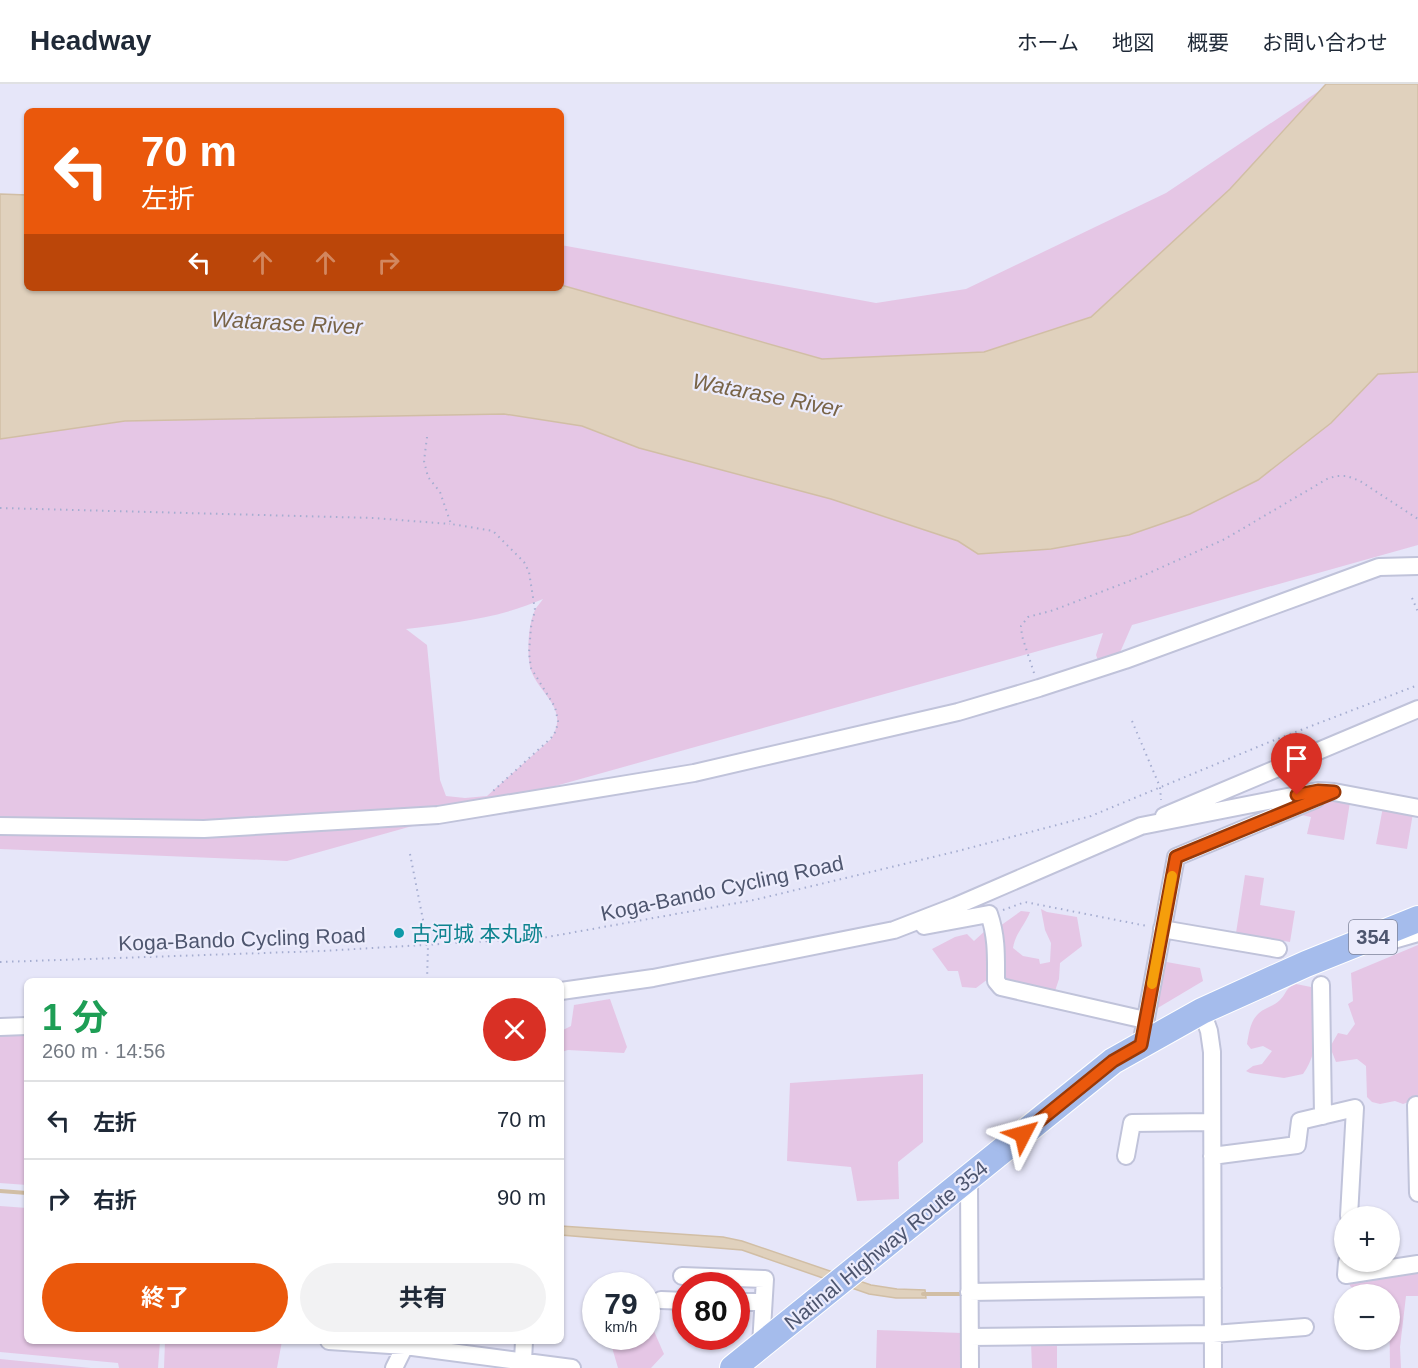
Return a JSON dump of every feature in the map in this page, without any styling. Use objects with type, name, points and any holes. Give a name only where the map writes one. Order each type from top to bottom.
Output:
[{"type":"highway","name":"Natinal Highway Route 354","points":[[733,1368],[1113,1061],[1202,1011],[1328,955],[1418,920]]},
{"type":"street","points":[[0,826],[204,829],[438,815],[694,773],[958,712],[1125,660],[1379,567],[1418,566]]},
{"type":"street","points":[[894,930],[956,906],[1418,709]]},
{"type":"street","points":[[1141,826],[1318,791],[1418,808]]},
{"type":"street","points":[[1141,1045],[1176,857],[1334,792]]},
{"type":"street","points":[[1328,955],[1418,906]]},
{"type":"street","points":[[564,991],[653,978],[894,930],[989,914],[997,946],[996,981],[1001,987],[1145,1020]]},
{"type":"street","points":[[1162,928],[1278,949]]},
{"type":"street","points":[[1328,955],[1418,933]]},
{"type":"street","points":[[1321,985],[1323,1116]]},
{"type":"street","points":[[1202,1011],[1209,1031],[1212,1052],[1213,1368]]},
{"type":"street","points":[[0,1027],[24,1026]]},
{"type":"street","points":[[1416,1105],[1418,1192]]},
{"type":"street","points":[[1212,1156],[1297,1145],[1300,1121],[1355,1108],[1350,1206]]},
{"type":"street","points":[[1126,1156],[1132,1124],[1212,1122]]},
{"type":"street","points":[[969,1178],[970,1368]]},
{"type":"street","points":[[1400,1267],[1418,1264]]},
{"type":"street","points":[[1346,1272],[1346,1275],[1366,1272]]},
{"type":"street","points":[[750,1278],[765,1279],[761,1345]]},
{"type":"street","points":[[969,1292],[1213,1288]]},
{"type":"street","points":[[661,1300],[672,1300]]},
{"type":"street","points":[[750,1302],[764,1302]]},
{"type":"street","points":[[970,1337],[1213,1334],[1305,1327]]},
{"type":"street","points":[[394,1368],[405,1344],[572,1368]]},
{"type":"street","points":[[523,1361],[524,1344]]},
{"type":"path","points":[[427,437],[424,461],[428,477],[440,492],[451,524]]},
{"type":"path","points":[[1040,688],[1022,636],[1021,626],[1028,617],[1054,610],[1140,577],[1225,539],[1327,479],[1347,476],[1360,481],[1418,519]]},
{"type":"path","points":[[0,508],[374,518],[451,524],[493,531],[524,562],[529,572],[535,610],[529,653],[531,668],[555,707],[558,721],[556,731],[551,738],[487,796],[481,808]]},
{"type":"path","points":[[1412,598],[1418,612]]},
{"type":"path","name":"Koga-Bando Cycling Road","points":[[0,962],[216,956],[542,938],[753,900],[958,851],[1091,816],[1267,743],[1418,685]]},
{"type":"path","points":[[1132,721],[1160,787],[1162,808]]},
{"type":"path","points":[[410,854],[428,945],[427,978]]},
{"type":"path","points":[[989,914],[1025,903],[1162,928]]},
{"type":"shaded area","points":[[1319,91],[1230,189],[1091,317],[984,352],[822,359],[564,286],[564,246],[876,303],[966,289],[1166,193]]},
{"type":"shaded area","points":[[1418,372],[1418,545],[1132,625],[1118,657],[1099,663],[1096,655],[1103,633],[287,861],[0,849],[0,439],[125,421],[504,414],[582,426],[640,448],[831,499],[959,541],[978,554],[1051,549],[1129,535],[1190,514],[1258,480],[1331,423],[1378,374]],"holes":[[[543,599],[535,610],[531,623],[529,653],[530,667],[534,677],[555,709],[556,728],[551,739],[487,796],[465,798],[446,796],[440,780],[427,645],[406,629],[493,615]]]},
{"type":"shaded area","points":[[1333,798],[1350,802],[1344,840],[1307,834],[1311,817],[1292,813]]},
{"type":"shaded area","points":[[1383,807],[1413,813],[1407,849],[1376,844]]},
{"type":"shaded area","points":[[1245,875],[1264,878],[1260,905],[1295,911],[1290,942],[1236,933]]},
{"type":"shaded area","points":[[1041,909],[1077,917],[1082,946],[1060,963],[1059,979],[1055,991],[988,979],[976,988],[962,987],[958,971],[948,971],[932,949],[955,937],[967,934],[974,941],[986,930],[1000,926],[1021,911],[1030,912],[1013,948],[1023,956],[1039,959],[1040,964],[1050,962],[1051,943],[1045,930]]},
{"type":"shaded area","points":[[1418,945],[1418,1099],[1403,1104],[1395,1101],[1380,1104],[1372,1102],[1367,1097],[1366,1066],[1357,1059],[1336,1062],[1330,1047],[1338,1033],[1347,1035],[1355,1024],[1348,1004],[1353,1001],[1351,973]]},
{"type":"shaded area","points":[[1161,961],[1200,968],[1203,981],[1151,1012]]},
{"type":"shaded area","points":[[1296,984],[1311,987],[1316,1032],[1309,1064],[1303,1074],[1284,1078],[1246,1071],[1262,1064],[1272,1051],[1263,1046],[1251,1049],[1247,1044],[1250,1027],[1256,1016],[1278,1002],[1288,989]]},
{"type":"shaded area","points":[[610,999],[627,1047],[624,1053],[564,1051],[564,1030],[571,1026],[574,1005]]},
{"type":"shaded area","points":[[24,1031],[24,1185],[0,1183],[0,1032]]},
{"type":"shaded area","points":[[923,1074],[923,1142],[898,1162],[899,1199],[857,1201],[851,1167],[787,1161],[790,1083]]},
{"type":"shaded area","points":[[0,1206],[24,1208],[24,1344],[160,1344],[158,1368],[119,1368],[118,1363],[0,1352]]},
{"type":"shaded area","points":[[1418,1265],[1418,1296],[1406,1296],[1400,1347],[1400,1284],[1350,1284],[1349,1281],[1388,1272],[1400,1272],[1400,1269]]},
{"type":"shaded area","points":[[877,1330],[962,1333],[961,1368],[876,1368]]},
{"type":"shaded area","points":[[1057,1342],[1057,1368],[1032,1368],[1031,1343]]},
{"type":"shaded area","points":[[165,1344],[281,1344],[277,1368],[164,1368]]},
{"type":"shaded area","points":[[660,1345],[664,1354],[651,1368],[618,1368],[613,1350],[660,1350]]},
{"type":"shaded area","points":[[1400,1347],[1401,1368],[1390,1368],[1390,1350],[1400,1350]]},
{"type":"shaded area","points":[[0,1359],[91,1368],[0,1368]]},
{"type":"water","name":"Watarase River","points":[[1326,84],[1418,84],[1418,372],[1378,374],[1331,423],[1258,480],[1190,514],[1129,535],[1051,549],[978,554],[958,541],[831,499],[639,448],[582,426],[504,414],[125,421],[0,439],[0,194],[24,195],[24,291],[564,291],[564,286],[822,359],[984,352],[1091,317],[1230,189]]},
{"type":"water","points":[[564,1226],[723,1237],[742,1241],[871,1285],[925,1290],[926,1298],[896,1298],[869,1294],[742,1250],[564,1235]]},
{"type":"waterway","points":[[0,1191],[24,1193]]},
{"type":"waterway","points":[[923,1294],[964,1294]]},
{"type":"slow traffic","points":[[1152,984],[1172,876]]},
{"type":"place","name":"古河城 本丸跡","points":[[399,933]]},
{"type":"route","points":[[1023,1134],[1113,1061],[1141,1045],[1176,857],[1334,792],[1318,791],[1297,795]]}]
